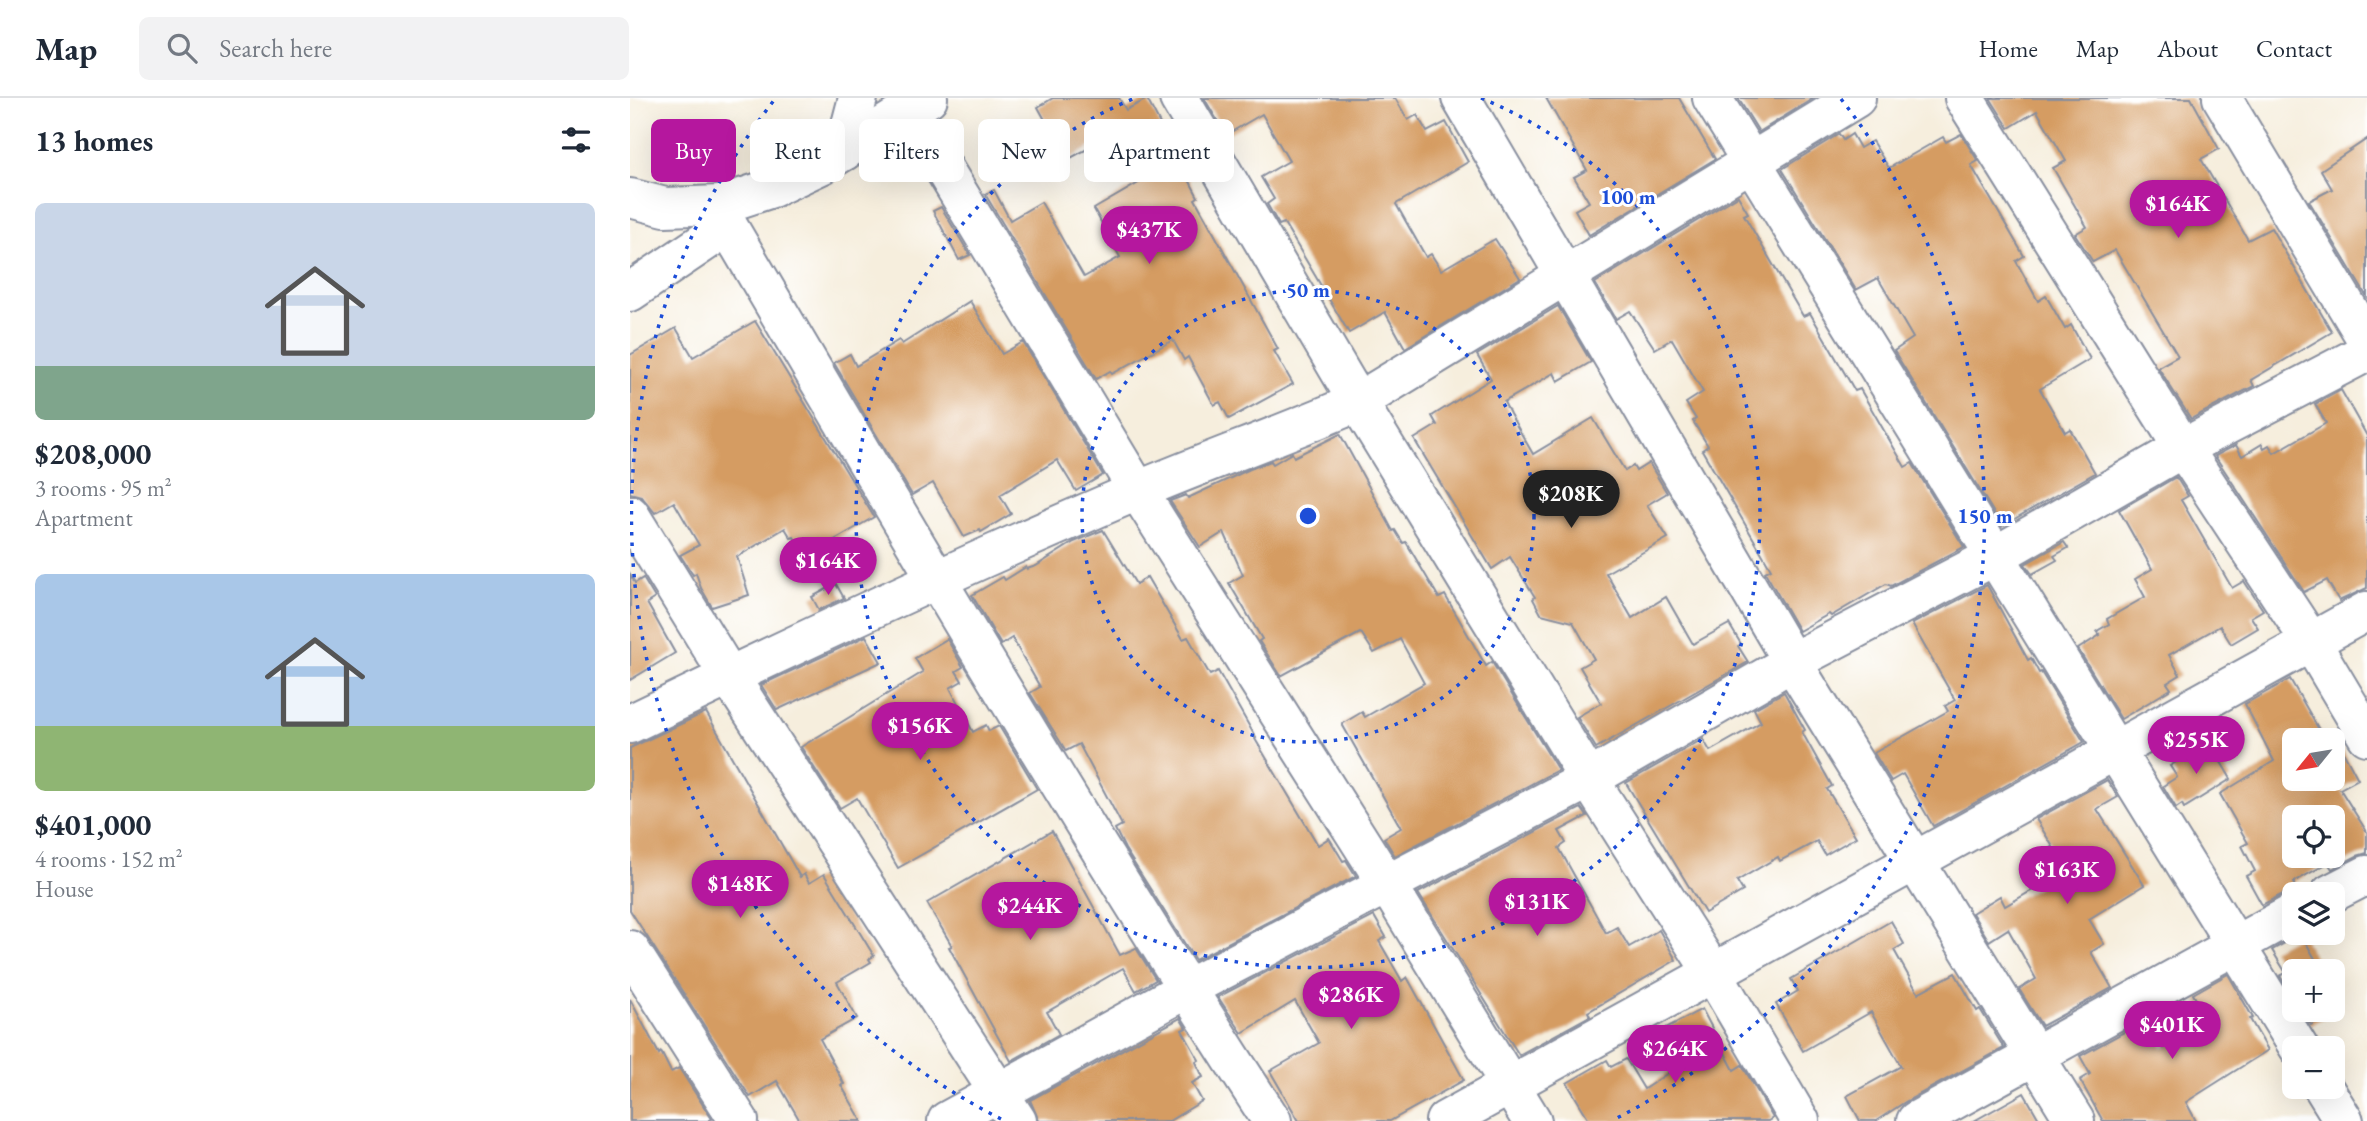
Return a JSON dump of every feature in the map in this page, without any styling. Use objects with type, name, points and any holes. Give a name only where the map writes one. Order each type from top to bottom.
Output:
[{"type":"street","points":[[845,147],[858,98]]},
{"type":"street","points":[[1179,98],[1358,402],[1589,779],[1713,973],[1800,1121]]},
{"type":"street","points":[[1461,98],[1792,662],[2075,1121]]},
{"type":"street","points":[[1712,98],[2292,1036]]},
{"type":"street","points":[[630,724],[936,580],[1138,491],[1358,402],[1856,98]]},
{"type":"street","points":[[1964,98],[2183,448],[2311,642],[2367,736]]},
{"type":"street","points":[[2222,98],[2367,340]]},
{"type":"street","points":[[845,150],[918,104],[1138,491],[1387,884],[1532,1121]]},
{"type":"street","points":[[630,292],[724,215],[785,182]]},
{"type":"street","points":[[630,198],[665,207],[724,215]]},
{"type":"street","points":[[724,215],[936,580],[1186,989],[1272,1121]]},
{"type":"street","points":[[947,1121],[1007,1106],[1186,989],[1589,779],[1792,662],[1995,556],[2183,448],[2367,352]]},
{"type":"street","points":[[630,514],[729,676],[1007,1106]]},
{"type":"street","points":[[1445,1121],[2367,611]]},
{"type":"street","points":[[2345,886],[2367,875]]},
{"type":"street","points":[[1916,1121],[2282,919]]},
{"type":"street","points":[[630,950],[739,1121]]},
{"type":"street","points":[[2330,1099],[2344,1121]]},
{"type":"building","points":[[1053,98],[1119,98],[1126,110],[1147,99],[1157,119],[1084,119],[1084,151],[1070,158],[1070,119],[1045,119],[1038,107]]},
{"type":"building","points":[[1204,98],[1395,98],[1408,120],[1417,115],[1427,132],[1446,122],[1468,162],[1396,204],[1426,257],[1431,254],[1441,270],[1495,239],[1520,278],[1405,348],[1385,312],[1349,333],[1284,223],[1279,225],[1267,204],[1274,199],[1261,177],[1289,161],[1262,114],[1234,130],[1234,119],[1216,119]]},
{"type":"building","points":[[1546,98],[1679,98],[1715,159],[1589,235],[1575,210],[1589,202],[1574,177],[1587,170]]},
{"type":"building","points":[[1738,98],[1814,98],[1759,132]]},
{"type":"building","points":[[1990,98],[2191,98],[2219,149],[2201,159],[2248,240],[2271,228],[2332,332],[2251,380],[2254,386],[2191,419],[2158,367],[2178,356],[2115,250],[2093,262],[2075,234],[2087,227],[2053,168],[2066,161],[2037,111],[2009,128]]},
{"type":"building","points":[[1839,134],[1843,140],[1852,134],[1860,148],[1872,141],[1889,168],[1943,137],[1946,142],[1961,134],[1978,161],[1971,165],[2024,256],[2016,261],[2038,301],[2046,296],[2065,329],[2071,325],[2090,359],[2040,389],[2065,432],[2070,429],[2095,473],[2002,526],[1894,351],[1913,338],[1878,278],[1856,290],[1782,169]]},
{"type":"building","points":[[2367,139],[2367,297],[2309,201],[2332,189],[2321,170]]},
{"type":"building","points":[[1140,182],[1190,182],[1198,197],[1195,199],[1278,349],[1274,351],[1293,384],[1229,419],[1220,402],[1214,405],[1188,357],[1184,360],[1173,340],[1112,374],[1110,371],[1096,379],[985,194],[994,190],[1010,220],[1041,202],[1084,277],[1120,257],[1094,209]]},
{"type":"building","points":[[1738,196],[1748,213],[1744,215],[1803,316],[1810,313],[1855,391],[1860,389],[1905,467],[1912,463],[1964,547],[1891,586],[1886,584],[1799,631],[1765,572],[1771,569],[1702,450],[1708,446],[1686,403],[1703,392],[1672,339],[1655,349],[1630,311],[1616,319],[1595,283]]},
{"type":"building","points":[[941,207],[970,255],[959,260],[933,211]]},
{"type":"building","points":[[970,301],[1002,354],[1023,342],[1103,475],[1076,491],[1057,460],[1000,495],[1011,514],[981,532],[980,530],[964,537],[933,483],[912,495],[834,363],[850,354],[856,366],[899,340],[902,344]]},
{"type":"building","points":[[1558,306],[1591,362],[1558,381],[1554,373],[1504,402],[1510,414],[1533,454],[1593,418],[1625,471],[1633,466],[1636,471],[1649,463],[1667,493],[1647,505],[1668,538],[1606,573],[1632,618],[1666,597],[1693,644],[1729,624],[1748,662],[1596,748],[1577,717],[1601,703],[1580,667],[1594,659],[1573,622],[1541,614],[1533,599],[1535,597],[1510,557],[1492,569],[1414,439],[1437,425],[1432,416],[1491,379],[1477,355]]},
{"type":"building","points":[[755,321],[874,517],[805,557],[794,537],[791,538],[785,528],[737,557],[749,595],[712,607],[696,573],[693,575],[680,555],[699,545],[674,502],[655,513],[641,496],[630,493],[630,355],[676,328],[693,357]]},
{"type":"building","points":[[2341,390],[2367,436],[2367,588],[2339,601],[2327,580],[2304,592],[2215,456],[2236,445],[2242,456],[2262,444],[2264,448],[2269,445],[2274,453],[2326,423],[2315,404]]},
{"type":"building","points":[[1340,434],[1393,531],[1395,530],[1403,543],[1406,542],[1439,598],[1445,595],[1486,666],[1492,662],[1558,770],[1395,856],[1384,838],[1401,828],[1342,724],[1362,712],[1365,717],[1424,683],[1400,639],[1374,653],[1360,633],[1281,676],[1259,641],[1262,639],[1229,583],[1243,575],[1224,532],[1200,547],[1170,501],[1186,495],[1188,498],[1250,469],[1271,461],[1273,464],[1292,453],[1294,457]]},
{"type":"building","points":[[2176,477],[2188,496],[2181,500],[2232,588],[2244,581],[2263,610],[2251,617],[2258,628],[2231,644],[2220,626],[2169,655],[2180,675],[2167,683],[2171,689],[2121,719],[2078,649],[2100,635],[2097,631],[2109,624],[2107,619],[2145,597],[2135,579],[2152,569],[2119,510]]},
{"type":"building","points":[[1103,530],[1136,584],[1147,577],[1183,639],[1188,637],[1210,675],[1218,671],[1318,845],[1329,838],[1356,876],[1195,960],[1125,849],[1115,829],[1122,825],[1079,744],[1066,751],[1030,693],[1040,687],[1012,638],[1001,645],[972,595],[1003,577],[1005,580],[1026,567],[1036,566],[1074,542]]},
{"type":"building","points":[[2064,542],[2068,548],[2054,556],[2057,560],[2032,574],[2025,564]]},
{"type":"building","points":[[630,574],[635,583],[643,578],[655,598],[647,603],[675,653],[630,680]]},
{"type":"building","points":[[836,584],[844,598],[819,610],[812,597]]},
{"type":"building","points":[[1987,585],[2028,660],[2031,658],[2039,673],[2041,672],[2084,742],[1933,826],[1903,774],[1891,781],[1874,753],[1948,711],[1945,706],[1955,700],[1912,624]]},
{"type":"building","points":[[866,636],[881,662],[777,710],[761,685]]},
{"type":"building","points":[[947,639],[963,667],[956,671],[962,681],[950,688],[973,732],[986,725],[989,731],[999,726],[1037,789],[898,868],[857,798],[840,808],[801,747],[923,672],[915,658]]},
{"type":"building","points":[[2290,679],[2318,728],[2282,728],[2282,791],[2341,791],[2367,832],[2367,853],[2345,862],[2345,805],[2282,805],[2282,868],[2319,868],[2294,882],[2282,882],[2282,895],[2262,905],[2246,876],[2255,871],[2242,846],[2248,843],[2220,794],[2274,761],[2245,704]]},
{"type":"building","points":[[1784,692],[1805,730],[1802,732],[1832,786],[1827,789],[1856,837],[1825,855],[1817,841],[1780,861],[1778,857],[1737,881],[1743,891],[1705,913],[1626,783],[1703,739],[1710,751],[1761,722],[1754,709]]},
{"type":"building","points":[[706,712],[800,877],[804,874],[809,883],[824,874],[874,956],[869,959],[871,962],[837,982],[857,1018],[820,1039],[844,1084],[841,1085],[862,1121],[800,1121],[777,1081],[750,1097],[630,910],[630,748]]},
{"type":"building","points":[[2208,740],[2231,779],[2184,808],[2182,804],[2176,808],[2163,786],[2177,777],[2170,766]]},
{"type":"building","points":[[2345,755],[2358,779],[2345,786]]},
{"type":"building","points":[[2107,780],[2118,797],[2097,809],[2144,885],[2089,919],[2104,944],[2091,952],[2112,988],[2042,1026],[2019,989],[2036,979],[2008,929],[1989,941],[1972,913],[2000,896],[2005,906],[2055,877],[2041,854],[2053,847],[2036,819]]},
{"type":"building","points":[[1581,808],[1587,816],[1559,831],[1566,843],[1559,848],[1606,933],[1617,927],[1629,947],[1659,930],[1676,960],[1588,1012],[1590,1016],[1519,1055],[1418,893]]},
{"type":"building","points":[[1052,831],[1120,955],[1136,948],[1156,980],[1136,991],[1123,968],[1047,1012],[1059,1034],[1011,1061],[927,903]]},
{"type":"building","points":[[1374,916],[1386,937],[1379,941],[1402,981],[1407,977],[1464,1080],[1390,1121],[1299,1121],[1270,1071],[1319,1043],[1295,1001],[1242,1033],[1218,997]]},
{"type":"building","points":[[1891,921],[1904,944],[1894,950],[1918,993],[1955,973],[1977,1011],[1980,1009],[2004,1048],[1905,1102],[1876,1121],[1860,1121],[1847,1096],[1901,1066],[1871,1012],[1803,1051],[1776,1004],[1798,991],[1791,979]]},
{"type":"building","points":[[2282,944],[2307,945],[2315,959],[2282,959],[2282,966],[2272,950]]},
{"type":"building","points":[[2228,974],[2268,1050],[2186,1102],[2196,1121],[2103,1121],[2080,1080],[2090,1074],[2080,1056],[2146,1020],[2163,1048],[2208,1020],[2193,994]]},
{"type":"building","points":[[630,999],[671,1072],[679,1068],[712,1119],[630,1121]]},
{"type":"building","points":[[1702,1009],[1734,1070],[1742,1065],[1773,1118],[1768,1121],[1590,1121],[1567,1083],[1607,1060],[1611,1067],[1626,1059],[1644,1089],[1685,1062],[1666,1028]]},
{"type":"building","points":[[1180,1018],[1186,1028],[1182,1030],[1199,1060],[1196,1062],[1203,1077],[1192,1083],[1202,1101],[1169,1121],[1039,1121],[1030,1100]]},
{"type":"building","points":[[2024,1093],[2040,1121],[1974,1121]]}]
